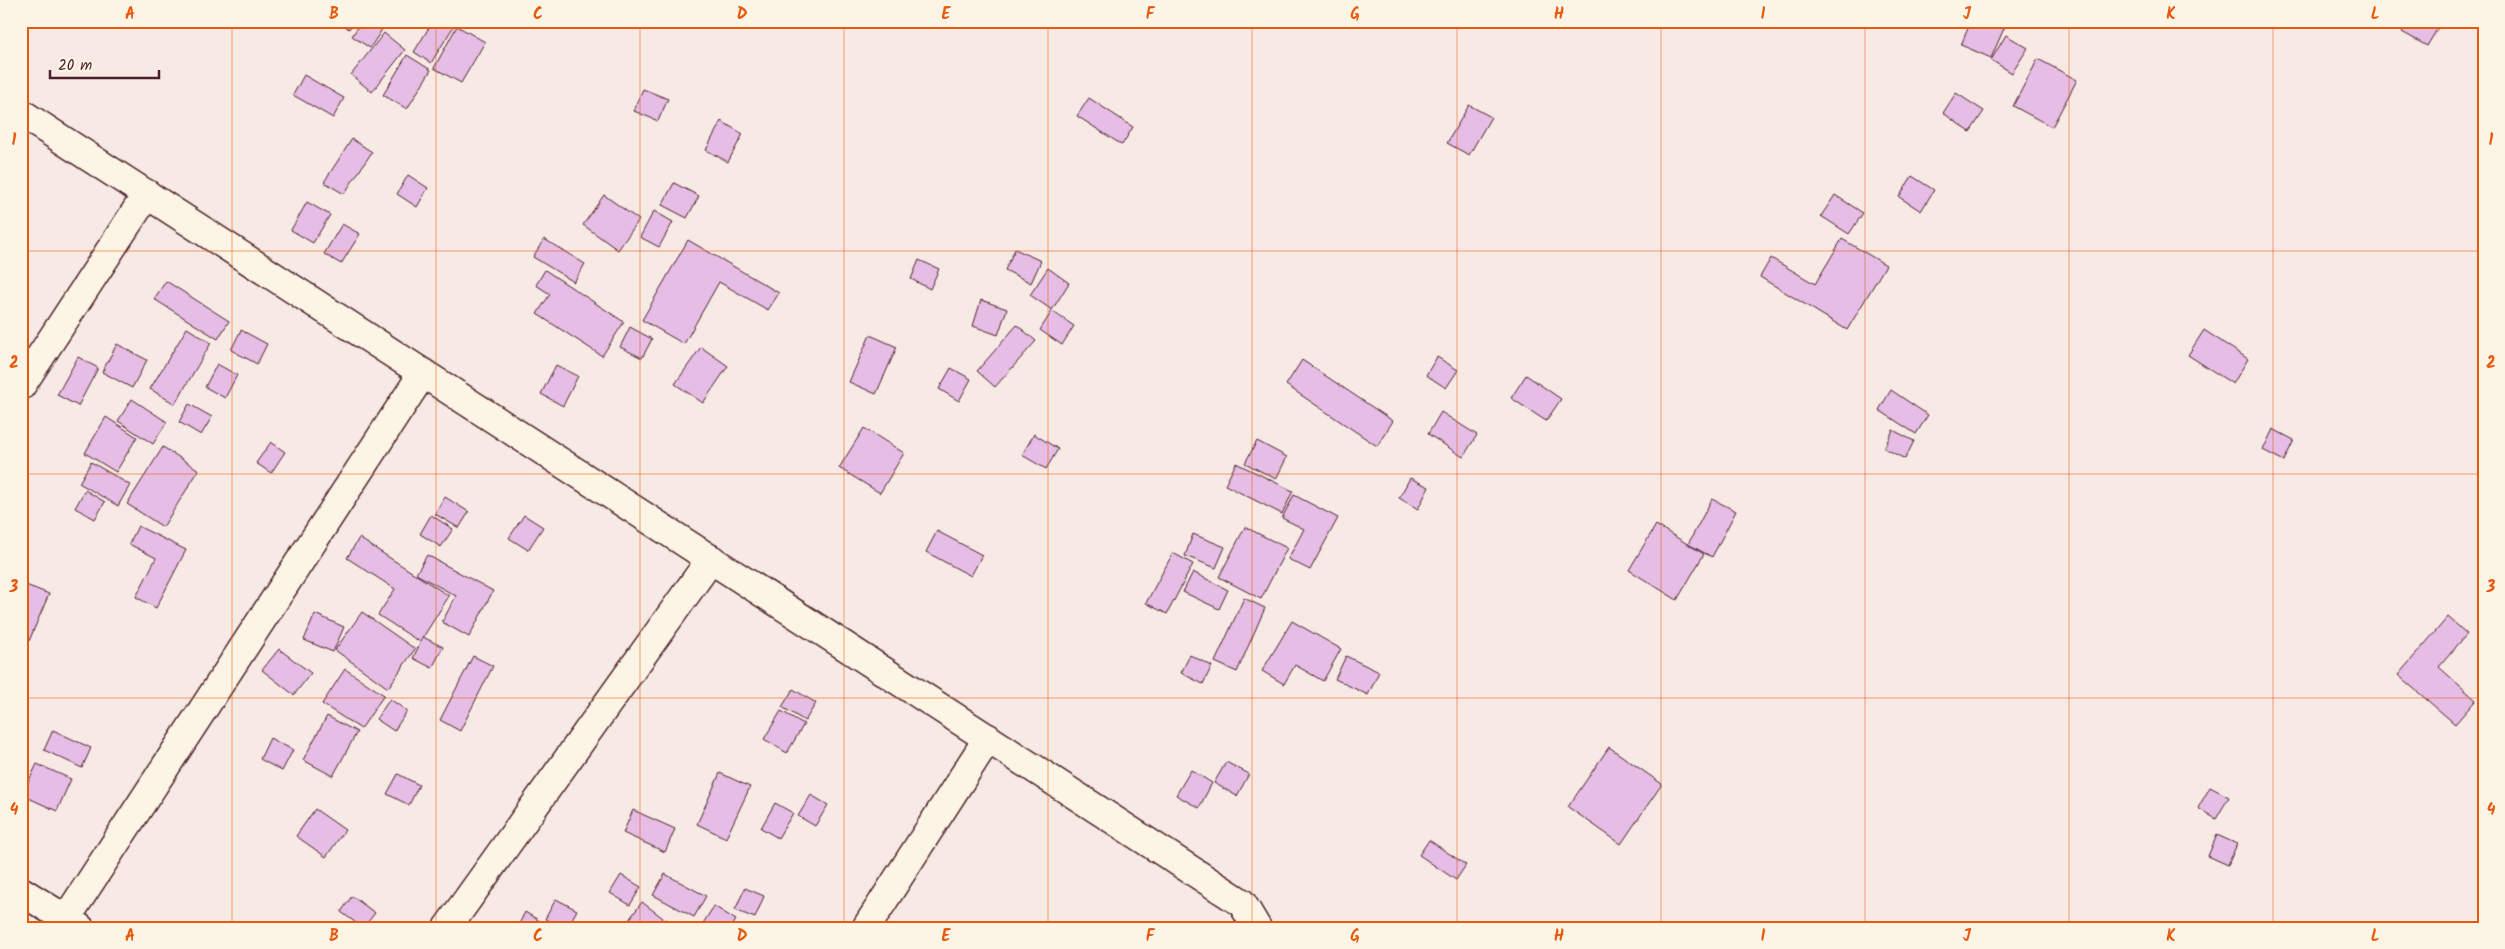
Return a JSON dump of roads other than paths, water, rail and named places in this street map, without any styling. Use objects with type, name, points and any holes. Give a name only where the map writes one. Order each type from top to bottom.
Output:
[{"type":"street","points":[[21,113],[1242,904],[1257,928]]},
{"type":"street","points":[[21,386],[146,194]]},
{"type":"street","points":[[21,891],[69,925],[423,373]]},
{"type":"street","points":[[447,928],[711,559]]},
{"type":"street","points":[[866,928],[988,738]]}]
